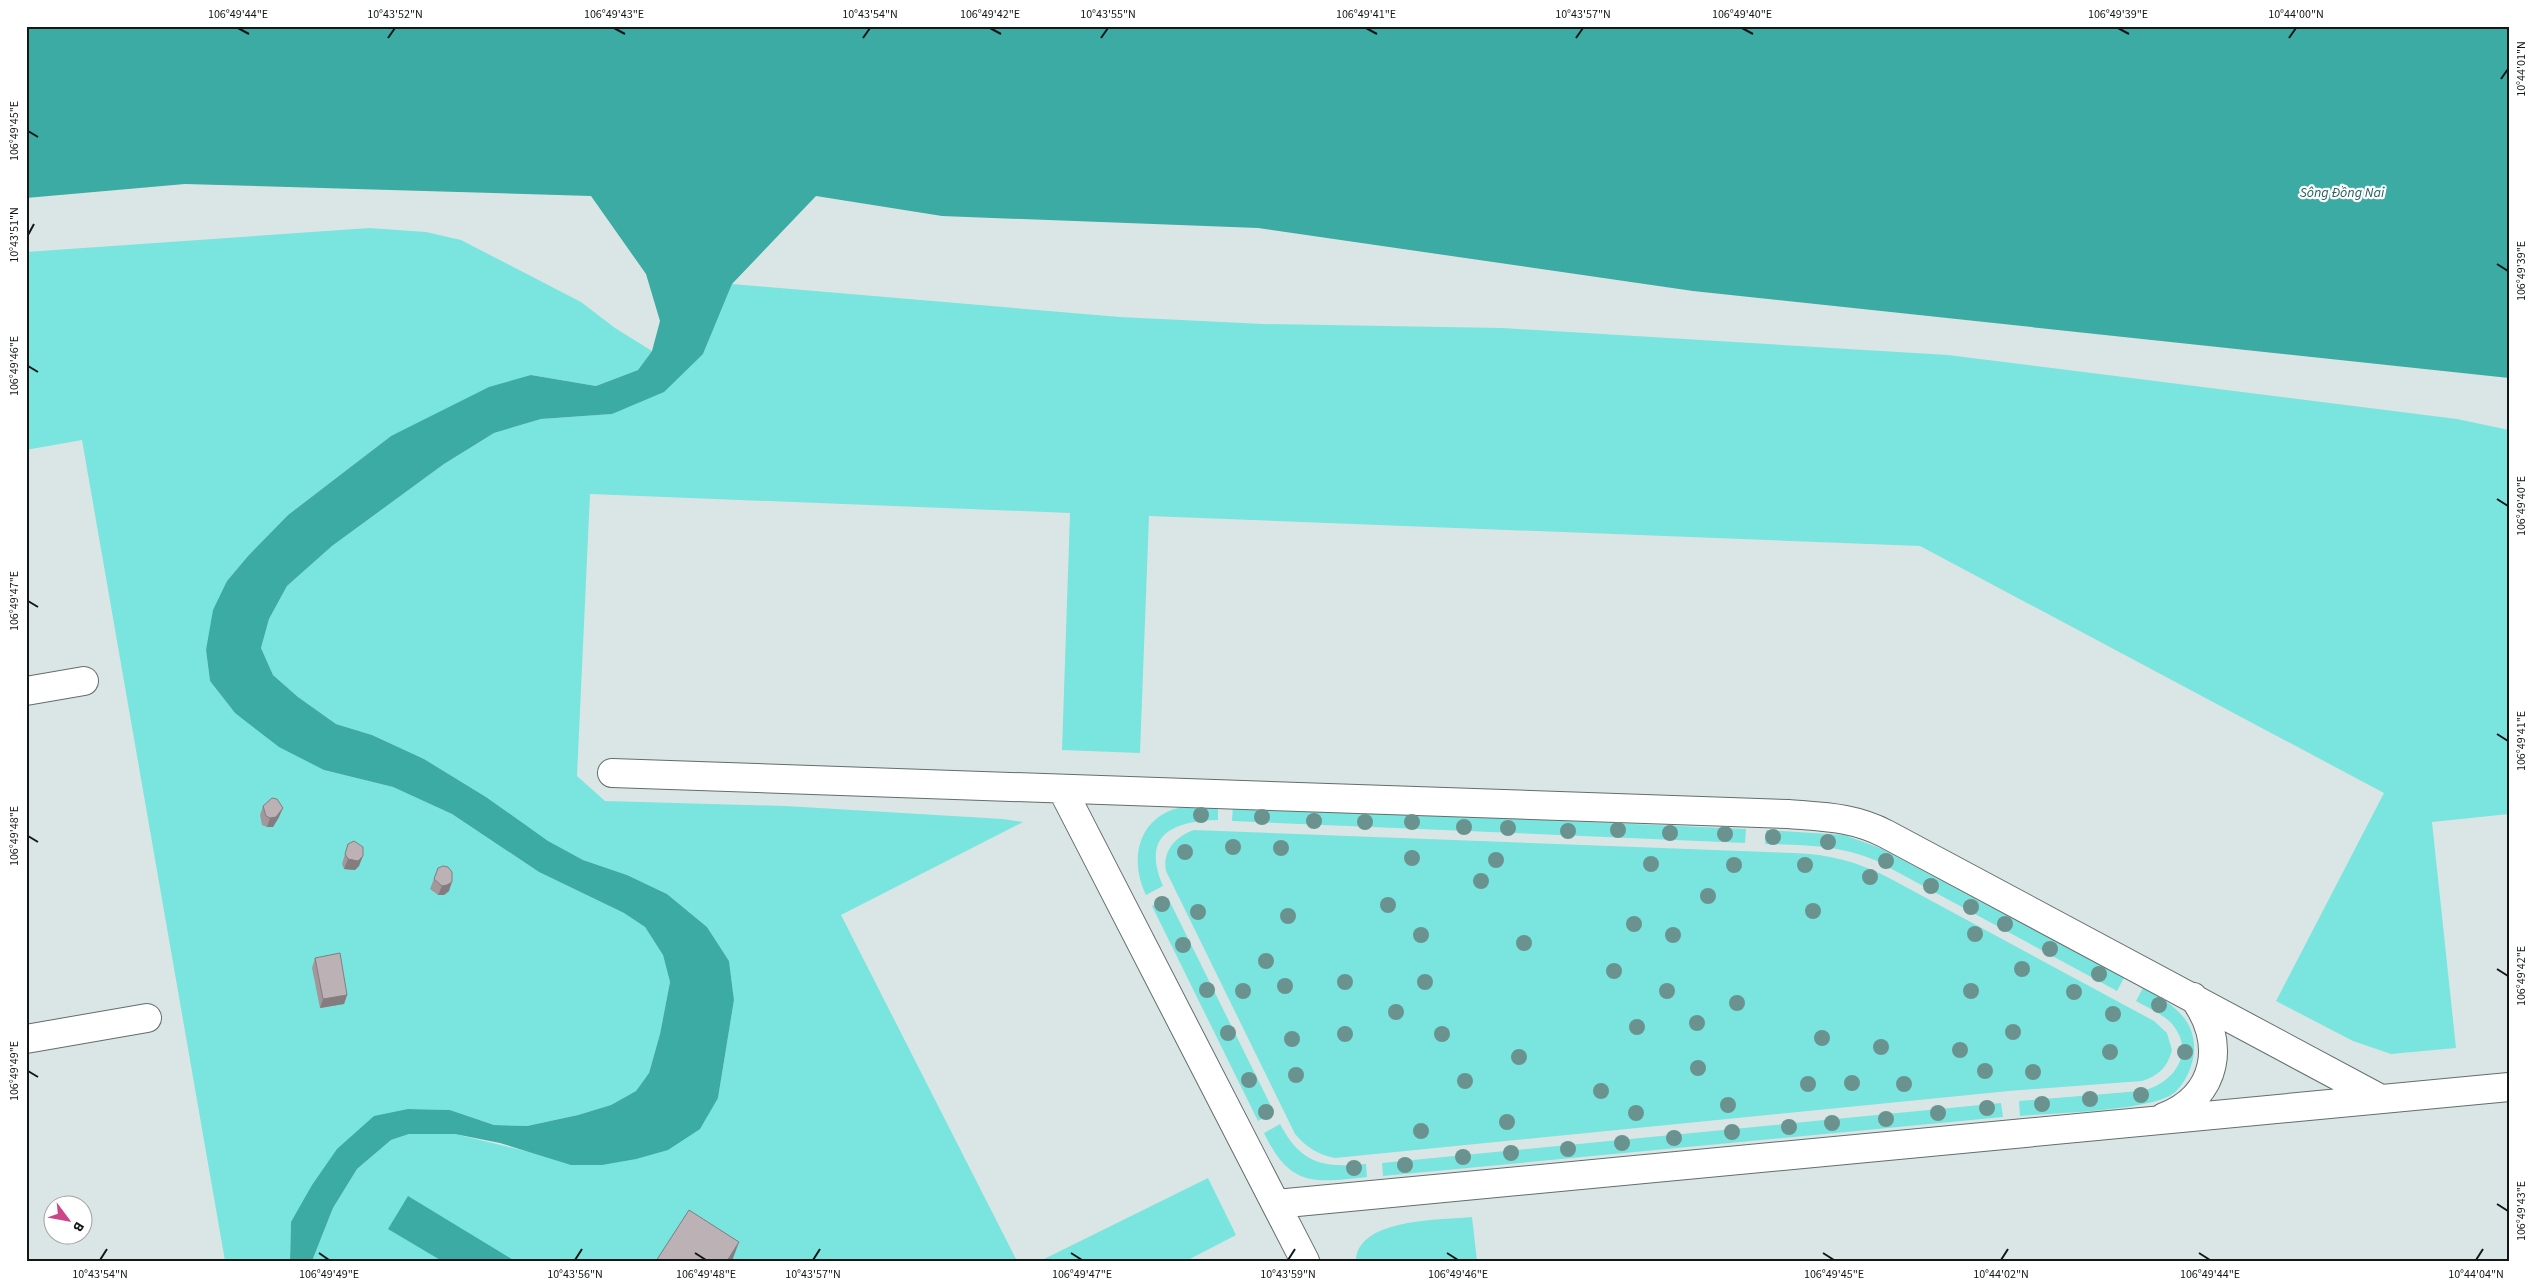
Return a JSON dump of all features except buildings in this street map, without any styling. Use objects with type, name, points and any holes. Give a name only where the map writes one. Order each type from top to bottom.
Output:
[{"type":"street","points":[[26,692],[84,681]]},
{"type":"street","points":[[612,773],[1788,814],[1845,819],[1866,824],[1886,834],[2381,1099]]},
{"type":"street","points":[[1062,788],[1305,1261]]},
{"type":"street","points":[[2158,1120],[2176,1112],[2192,1101],[2204,1086],[2212,1068],[2214,1048],[2212,1030],[2205,1012],[2193,997]]},
{"type":"street","points":[[26,1039],[147,1018]]},
{"type":"street","points":[[1276,1204],[2509,1087]]},
{"type":"shaded area","points":[[369,228],[426,232],[461,240],[581,302],[615,328],[652,351],[638,370],[596,386],[531,375],[391,436],[288,515],[248,556],[227,581],[206,650],[210,681],[235,713],[324,770],[393,787],[452,814],[539,872],[624,913],[645,927],[663,955],[670,982],[660,1034],[649,1073],[636,1091],[611,1105],[578,1115],[527,1126],[494,1125],[450,1110],[408,1109],[291,1222],[290,1261],[225,1261],[82,440],[26,450],[26,252]]},
{"type":"shaded area","points":[[732,284],[1120,317],[1263,324],[1503,328],[1948,355],[2457,419],[2509,430],[2509,814],[2432,822],[2456,1048],[2391,1054],[2353,1041],[2276,1001],[2384,793],[1920,546],[1149,516],[1140,753],[1062,750],[1070,513],[590,494],[577,776],[605,801],[786,806],[1003,819],[1023,822],[841,915],[1017,1261],[312,1261],[333,1208],[357,1169],[391,1140],[409,1134],[455,1134],[534,1153],[718,1098],[734,1000],[729,961],[707,927],[667,894],[627,875],[583,860],[547,841],[486,797],[424,759],[372,735],[336,724],[298,697],[273,675],[261,648],[269,619],[287,586],[332,546],[444,464],[494,433],[541,419],[612,414],[703,354]]},
{"type":"shaded area","points":[[1192,805],[1218,805],[1218,820],[1187,824],[1165,834],[1159,843],[1156,854],[1157,869],[1163,886],[1146,895],[1138,867],[1138,853],[1141,840],[1147,829],[1156,819],[1168,812]]},
{"type":"shaded area","points":[[1233,806],[1746,829],[1745,843],[1232,821]]},
{"type":"shaded area","points":[[1194,830],[1793,853],[1831,857],[1867,868],[1891,879],[2154,1021],[2167,1033],[2172,1050],[2162,1070],[2142,1081],[2009,1091],[1335,1158],[1323,1155],[1312,1149],[1295,1134],[1166,871],[1166,857],[1172,845],[1181,836]]},
{"type":"shaded area","points":[[1766,830],[1844,835],[1880,848],[2124,978],[2117,991],[1877,861],[1836,849],[1765,844]]},
{"type":"shaded area","points":[[1168,898],[1274,1112],[1258,1121],[1152,906]]},
{"type":"shaded area","points":[[2143,988],[2172,1006],[2186,1020],[2191,1029],[2194,1052],[2190,1069],[2182,1085],[2174,1093],[2145,1104],[2020,1116],[2019,1101],[2140,1091],[2152,1088],[2171,1075],[2181,1057],[2182,1046],[2179,1035],[2172,1024],[2164,1017],[2136,1001]]},
{"type":"shaded area","points":[[2001,1103],[2003,1117],[1383,1176],[1382,1163]]},
{"type":"shaded area","points":[[1280,1124],[1296,1148],[1305,1155],[1325,1164],[1366,1164],[1367,1177],[1318,1180],[1305,1178],[1294,1172],[1283,1164],[1264,1133]]},
{"type":"shaded area","points":[[1208,1178],[1236,1235],[1186,1261],[1040,1261]]},
{"type":"shaded area","points":[[1472,1217],[1477,1261],[1356,1261],[1360,1247],[1370,1236],[1385,1229],[1422,1221]]},
{"type":"water","name":"Sông Đồng Nai","points":[[26,26],[2509,26],[2509,378],[1693,291],[1258,228],[942,216],[816,196],[732,284],[703,354],[664,392],[612,414],[541,419],[494,433],[444,464],[332,546],[287,586],[269,619],[261,648],[273,675],[298,697],[336,724],[372,735],[424,759],[486,797],[548,841],[583,860],[627,875],[667,894],[707,927],[729,961],[734,1000],[718,1098],[700,1129],[668,1150],[636,1159],[602,1165],[571,1165],[500,1143],[455,1134],[409,1134],[391,1140],[357,1169],[333,1208],[312,1261],[290,1261],[291,1222],[312,1185],[337,1149],[374,1116],[408,1109],[450,1110],[494,1125],[527,1126],[578,1115],[611,1105],[636,1091],[649,1073],[660,1034],[670,982],[663,955],[645,927],[624,913],[539,872],[452,814],[393,787],[324,770],[279,747],[235,713],[210,681],[206,650],[213,610],[227,581],[248,556],[288,515],[391,436],[489,387],[531,375],[596,386],[638,370],[652,351],[660,321],[646,274],[591,196],[185,184],[26,198]]},
{"type":"water","points":[[408,1196],[515,1261],[442,1261],[388,1229]]}]
